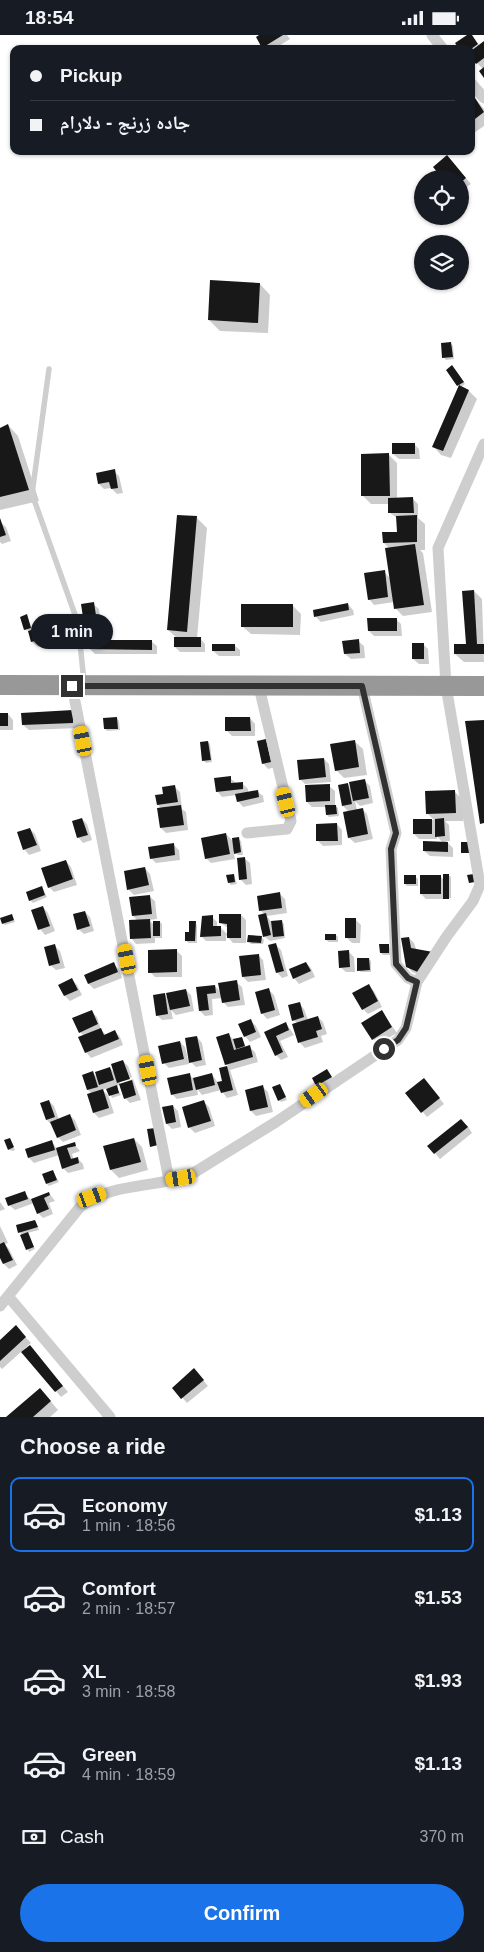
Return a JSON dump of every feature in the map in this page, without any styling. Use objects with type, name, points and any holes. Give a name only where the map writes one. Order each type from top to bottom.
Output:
[{"type":"highway","points":[[0,685],[484,686]]},
{"type":"street","points":[[432,35],[440,45]]},
{"type":"street","points":[[475,88],[484,98]]},
{"type":"street","points":[[0,1306],[80,1207],[92,1197],[111,1191],[181,1178],[195,1172],[276,1122],[398,1040],[406,1028],[417,982],[473,901],[480,885],[446,686],[438,548],[484,444]]},
{"type":"street","points":[[78,686],[169,1180]]},
{"type":"street","points":[[362,686],[396,833],[391,849],[396,964],[408,978],[417,982]]},
{"type":"street","points":[[248,833],[287,829],[291,821],[259,687]]},
{"type":"street","points":[[8,1296],[110,1417]]},
{"type":"lane","points":[[49,369],[32,494],[78,623],[78,686]]},
{"type":"building","points":[[259,35],[283,35],[267,45],[260,45],[256,37]]},
{"type":"building","points":[[467,35],[472,35],[478,44],[475,46],[456,45],[455,43]]},
{"type":"building","points":[[484,41],[484,58],[476,64],[475,63],[475,48]]},
{"type":"building","points":[[484,67],[484,78],[479,71]]},
{"type":"building","points":[[475,98],[484,112],[475,119]]},
{"type":"building","points":[[447,155],[459,170],[436,170],[433,167]]},
{"type":"building","points":[[210,280],[260,283],[258,323],[208,320]]},
{"type":"building","points":[[451,342],[453,357],[442,358],[441,343]]},
{"type":"building","points":[[452,365],[464,382],[457,386],[446,370]]},
{"type":"building","points":[[459,385],[469,390],[443,451],[432,447]]},
{"type":"building","points":[[8,424],[29,490],[0,497],[0,428]]},
{"type":"building","points":[[392,443],[415,443],[415,454],[392,454]]},
{"type":"building","points":[[389,453],[390,496],[361,496],[361,454]]},
{"type":"building","points":[[115,469],[118,488],[111,489],[109,482],[98,484],[96,473]]},
{"type":"building","points":[[413,497],[414,513],[388,513],[388,498]]},
{"type":"building","points":[[177,515],[197,516],[187,632],[167,630]]},
{"type":"building","points":[[417,515],[417,542],[383,543],[382,532],[397,532],[396,516]]},
{"type":"building","points":[[0,518],[6,535],[0,537]]},
{"type":"building","points":[[415,544],[424,605],[394,609],[385,548]]},
{"type":"building","points":[[385,570],[388,597],[368,600],[364,573]]},
{"type":"building","points":[[474,590],[477,644],[484,644],[484,654],[454,654],[454,644],[466,644],[462,591]]},
{"type":"building","points":[[94,602],[98,629],[85,631],[81,604]]},
{"type":"building","points":[[348,603],[349,610],[314,617],[313,610]]},
{"type":"building","points":[[241,604],[293,604],[293,627],[241,627]]},
{"type":"building","points":[[27,614],[31,628],[24,630],[20,617]]},
{"type":"building","points":[[367,618],[397,618],[397,631],[368,631]]},
{"type":"building","points":[[63,621],[67,633],[31,642],[28,631]]},
{"type":"building","points":[[174,637],[201,637],[201,647],[174,647]]},
{"type":"building","points":[[359,639],[360,653],[344,654],[342,641]]},
{"type":"building","points":[[88,640],[152,640],[152,650],[88,649]]},
{"type":"building","points":[[412,643],[424,643],[424,659],[412,659]]},
{"type":"building","points":[[212,644],[235,644],[235,651],[212,651]]},
{"type":"building","points":[[73,710],[73,723],[22,725],[21,713]]},
{"type":"building","points":[[0,713],[8,713],[8,726],[0,726]]},
{"type":"building","points":[[117,717],[118,729],[104,729],[103,718]]},
{"type":"building","points":[[225,717],[250,717],[251,731],[225,731]]},
{"type":"building","points":[[484,720],[484,823],[480,824],[465,721]]},
{"type":"building","points":[[266,739],[271,762],[262,764],[257,741]]},
{"type":"building","points":[[355,740],[359,767],[335,771],[330,744]]},
{"type":"building","points":[[208,741],[211,760],[202,761],[200,742]]},
{"type":"building","points":[[324,758],[326,777],[299,780],[297,760]]},
{"type":"building","points":[[231,776],[231,783],[243,782],[243,789],[216,792],[214,778]]},
{"type":"building","points":[[365,779],[369,798],[353,801],[349,782]]},
{"type":"building","points":[[348,783],[352,804],[342,806],[338,785]]},
{"type":"building","points":[[330,784],[330,801],[306,802],[305,785]]},
{"type":"building","points":[[175,785],[178,802],[157,805],[155,795],[163,794],[162,787]]},
{"type":"building","points":[[258,790],[259,797],[237,802],[235,794]]},
{"type":"building","points":[[455,790],[456,813],[426,814],[425,791]]},
{"type":"building","points":[[181,805],[184,825],[160,828],[157,808]]},
{"type":"building","points":[[325,805],[336,805],[337,814],[326,815]]},
{"type":"building","points":[[363,808],[368,834],[348,838],[343,812]]},
{"type":"building","points":[[82,818],[88,835],[77,838],[72,821]]},
{"type":"building","points":[[444,818],[445,836],[435,837],[435,819]]},
{"type":"building","points":[[413,819],[432,819],[432,834],[413,834]]},
{"type":"building","points":[[337,823],[338,841],[316,841],[316,824]]},
{"type":"building","points":[[30,828],[37,845],[23,850],[17,832]]},
{"type":"building","points":[[226,833],[230,854],[205,859],[201,838]]},
{"type":"building","points":[[239,837],[241,852],[234,854],[232,838]]},
{"type":"building","points":[[423,841],[448,842],[448,852],[423,851]]},
{"type":"building","points":[[461,842],[470,842],[470,853],[461,853]]},
{"type":"building","points":[[174,843],[175,855],[150,859],[148,847]]},
{"type":"building","points":[[245,857],[247,879],[239,880],[237,858]]},
{"type":"building","points":[[66,860],[73,879],[48,888],[41,868]]},
{"type":"building","points":[[145,867],[149,885],[127,890],[124,871]]},
{"type":"building","points":[[234,874],[235,882],[228,883],[226,875]]},
{"type":"building","points":[[443,874],[449,874],[449,899],[443,899]]},
{"type":"building","points":[[474,874],[475,882],[469,883],[467,875]]},
{"type":"building","points":[[404,875],[416,875],[416,884],[404,884]]},
{"type":"building","points":[[420,875],[441,875],[441,894],[420,894]]},
{"type":"building","points":[[42,886],[45,895],[29,901],[26,892]]},
{"type":"building","points":[[280,892],[282,908],[259,911],[257,896]]},
{"type":"building","points":[[150,895],[152,914],[132,916],[129,897]]},
{"type":"building","points":[[43,906],[50,926],[38,930],[31,910]]},
{"type":"building","points":[[85,911],[90,926],[77,930],[73,914]]},
{"type":"building","points":[[266,913],[271,935],[263,937],[258,915]]},
{"type":"building","points":[[12,914],[14,920],[2,924],[0,918]]},
{"type":"building","points":[[219,914],[241,914],[241,938],[227,938],[227,924],[219,923]]},
{"type":"building","points":[[213,915],[213,926],[221,926],[221,936],[200,937],[202,916]]},
{"type":"building","points":[[345,918],[356,918],[356,938],[345,938]]},
{"type":"building","points":[[150,919],[151,938],[130,939],[129,920]]},
{"type":"building","points":[[282,920],[284,936],[273,937],[271,921]]},
{"type":"building","points":[[153,921],[160,921],[160,936],[153,936]]},
{"type":"building","points":[[189,921],[196,921],[195,941],[185,941],[185,932],[189,932]]},
{"type":"building","points":[[325,934],[336,934],[336,940],[325,940]]},
{"type":"building","points":[[248,935],[262,936],[261,943],[247,942]]},
{"type":"building","points":[[409,937],[411,948],[433,952],[420,973],[406,967],[401,938]]},
{"type":"building","points":[[276,943],[284,971],[276,973],[268,945]]},
{"type":"building","points":[[55,944],[60,963],[49,966],[44,947]]},
{"type":"building","points":[[379,944],[389,944],[389,953],[380,953]]},
{"type":"building","points":[[177,949],[177,972],[148,973],[148,950]]},
{"type":"building","points":[[349,950],[350,967],[339,968],[338,951]]},
{"type":"building","points":[[259,954],[261,975],[242,977],[239,956]]},
{"type":"building","points":[[357,958],[369,958],[370,970],[357,971]]},
{"type":"building","points":[[114,962],[118,972],[88,984],[84,975]]},
{"type":"building","points":[[306,962],[311,971],[293,979],[289,969]]},
{"type":"building","points":[[72,978],[78,990],[64,996],[58,985]]},
{"type":"building","points":[[237,980],[240,1000],[222,1003],[218,983]]},
{"type":"building","points":[[369,984],[378,1001],[362,1010],[352,993]]},
{"type":"building","points":[[215,985],[216,993],[207,994],[209,1010],[199,1011],[196,987]]},
{"type":"building","points":[[269,988],[275,1010],[261,1014],[255,992]]},
{"type":"building","points":[[186,989],[190,1006],[170,1010],[166,993]]},
{"type":"building","points":[[165,993],[168,1014],[156,1016],[153,995]]},
{"type":"building","points":[[300,1002],[304,1017],[292,1021],[288,1005]]},
{"type":"building","points":[[92,1010],[98,1024],[79,1033],[72,1018]]},
{"type":"building","points":[[382,1010],[392,1027],[372,1040],[361,1023]]},
{"type":"building","points":[[318,1016],[322,1029],[316,1031],[318,1037],[298,1043],[292,1024]]},
{"type":"building","points":[[251,1019],[256,1032],[244,1037],[238,1024]]},
{"type":"building","points":[[286,1022],[289,1030],[276,1036],[283,1052],[275,1056],[264,1032]]},
{"type":"building","points":[[101,1028],[104,1035],[115,1030],[119,1039],[85,1053],[78,1037]]},
{"type":"building","points":[[229,1033],[234,1050],[250,1045],[253,1057],[225,1065],[216,1037]]},
{"type":"building","points":[[197,1036],[202,1060],[189,1063],[185,1038]]},
{"type":"building","points":[[242,1037],[245,1046],[236,1049],[233,1039]]},
{"type":"building","points":[[180,1041],[184,1059],[162,1064],[158,1046]]},
{"type":"building","points":[[123,1060],[130,1079],[117,1083],[111,1064]]},
{"type":"building","points":[[227,1066],[233,1090],[221,1093],[217,1082],[222,1081],[219,1068]]},
{"type":"building","points":[[110,1067],[114,1080],[99,1085],[95,1072]]},
{"type":"building","points":[[327,1069],[332,1077],[316,1086],[312,1078]]},
{"type":"building","points":[[93,1071],[98,1087],[87,1090],[82,1075]]},
{"type":"building","points":[[190,1073],[193,1090],[171,1095],[167,1078]]},
{"type":"building","points":[[212,1073],[215,1085],[196,1090],[193,1078]]},
{"type":"building","points":[[424,1078],[440,1098],[421,1113],[405,1093]]},
{"type":"building","points":[[132,1080],[136,1095],[124,1099],[119,1084]]},
{"type":"building","points":[[280,1084],[286,1097],[278,1101],[272,1087]]},
{"type":"building","points":[[117,1085],[119,1093],[109,1096],[106,1089]]},
{"type":"building","points":[[263,1085],[268,1107],[250,1111],[245,1090]]},
{"type":"building","points":[[103,1089],[109,1108],[93,1113],[87,1094]]},
{"type":"building","points":[[49,1100],[55,1117],[46,1120],[40,1103]]},
{"type":"building","points":[[204,1100],[211,1121],[188,1128],[182,1107]]},
{"type":"building","points":[[173,1105],[176,1122],[166,1124],[162,1107]]},
{"type":"building","points":[[70,1114],[76,1130],[57,1138],[50,1122]]},
{"type":"building","points":[[461,1119],[468,1127],[434,1154],[427,1146]]},
{"type":"building","points":[[156,1128],[158,1145],[150,1147],[147,1129]]},
{"type":"building","points":[[10,1138],[14,1147],[8,1150],[4,1140]]},
{"type":"building","points":[[134,1138],[141,1162],[110,1170],[103,1146]]},
{"type":"building","points":[[52,1140],[55,1150],[28,1158],[25,1149]]},
{"type":"building","points":[[75,1142],[76,1146],[67,1148],[71,1159],[78,1157],[79,1163],[62,1169],[56,1148]]},
{"type":"building","points":[[53,1170],[57,1180],[46,1184],[42,1174]]},
{"type":"building","points":[[25,1191],[28,1199],[8,1206],[5,1198]]},
{"type":"building","points":[[49,1192],[50,1195],[44,1198],[49,1209],[37,1214],[31,1199]]},
{"type":"building","points":[[35,1220],[38,1227],[18,1233],[16,1225]]},
{"type":"building","points":[[28,1232],[34,1247],[26,1250],[20,1235]]},
{"type":"building","points":[[4,1242],[13,1260],[3,1264],[0,1258],[0,1244]]},
{"type":"building","points":[[16,1325],[26,1337],[0,1361],[0,1340]]},
{"type":"building","points":[[30,1345],[63,1386],[55,1392],[21,1352]]},
{"type":"building","points":[[194,1368],[204,1380],[181,1399],[172,1388]]},
{"type":"building","points":[[40,1388],[51,1401],[33,1417],[6,1417]]},
{"type":"route","points":[[72,686],[362,686],[396,833],[391,849],[396,964],[402,973],[417,982],[406,1028],[398,1040],[384,1049]]}]
